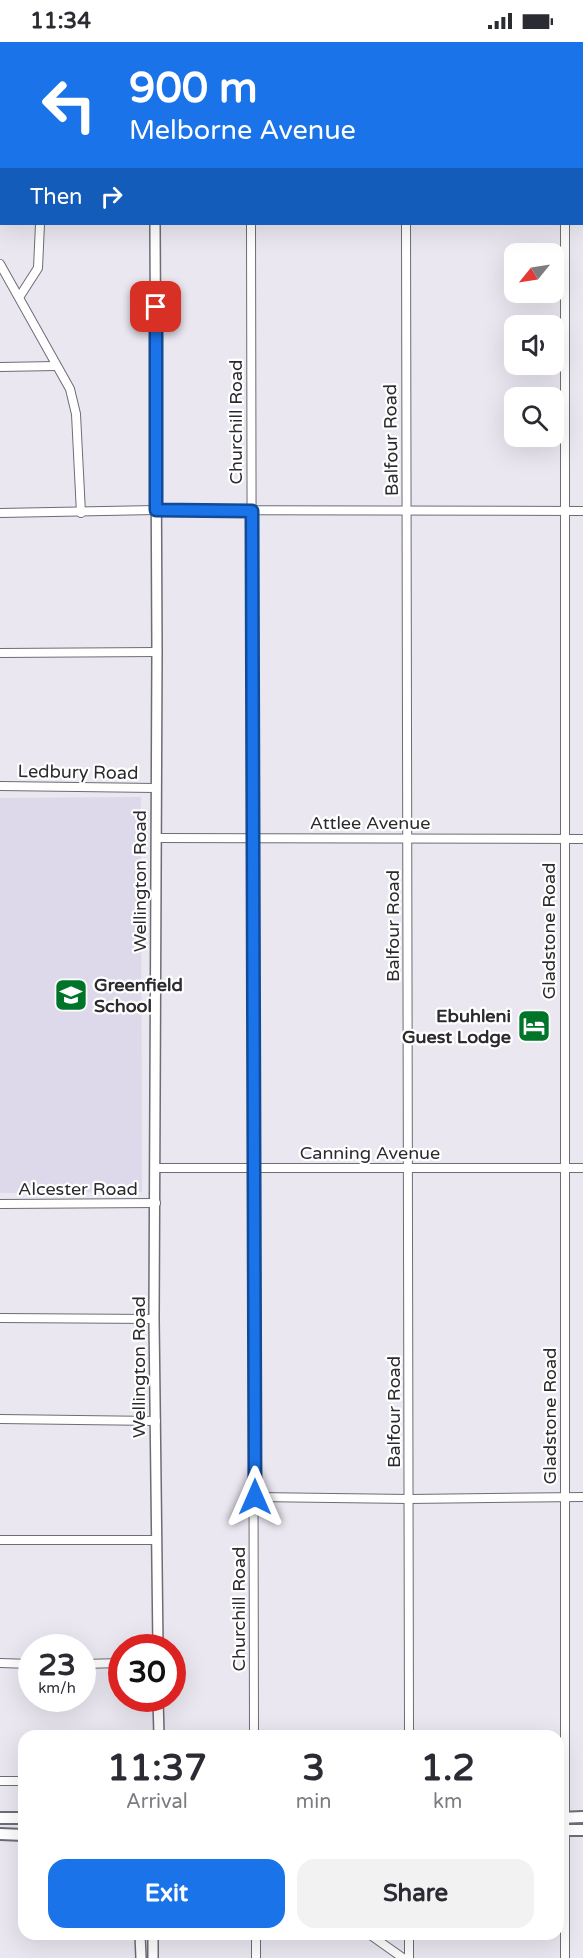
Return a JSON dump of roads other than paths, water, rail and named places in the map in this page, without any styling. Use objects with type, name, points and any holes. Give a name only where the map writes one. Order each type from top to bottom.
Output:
[{"type":"highway","points":[[564,1817],[583,1817]]},
{"type":"highway","points":[[0,1818],[18,1818]]},
{"type":"highway","points":[[564,1830],[583,1830]]},
{"type":"highway","points":[[0,1834],[18,1835]]},
{"type":"main road","name":"Wellington Road","points":[[155,225],[157,1168],[154,1318],[158,1634]]},
{"type":"main road","points":[[158,1712],[159,1730]]},
{"type":"main road","points":[[140,1940],[141,1958]]},
{"type":"main road","points":[[153,1940],[153,1958]]},
{"type":"street","points":[[20,296],[38,268],[40,225]]},
{"type":"street","name":"Churchill Road","points":[[251,225],[254,1730]]},
{"type":"street","name":"Balfour Road","points":[[406,225],[409,1730]]},
{"type":"street","name":"Gladstone Road","points":[[563,1730],[566,225]]},
{"type":"street","points":[[0,264],[20,296],[69,389],[76,414],[81,513]]},
{"type":"street","points":[[0,367],[56,366]]},
{"type":"street","points":[[0,513],[156,510],[583,511]]},
{"type":"street","points":[[0,653],[157,652]]},
{"type":"street","name":"Ledbury Road","points":[[0,786],[155,788]]},
{"type":"street","name":"Attlee Avenue","points":[[157,838],[583,839]]},
{"type":"street","name":"Canning Avenue","points":[[157,1168],[583,1168]]},
{"type":"street","name":"Alcester Road","points":[[0,1204],[156,1203]]},
{"type":"street","points":[[0,1318],[154,1318]]},
{"type":"street","points":[[0,1419],[156,1421]]},
{"type":"street","points":[[255,1497],[409,1499],[583,1497]]},
{"type":"street","points":[[0,1540],[157,1540]]},
{"type":"street","points":[[0,1663],[18,1664]]},
{"type":"street","points":[[0,1781],[18,1781]]},
{"type":"street","name":"Gladstone Road","points":[[564,1915],[565,1958]]},
{"type":"street","points":[[256,1940],[256,1958]]},
{"type":"street","points":[[378,1940],[403,1958]]},
{"type":"street","points":[[409,1940],[409,1958]]},
{"type":"place","name":"Greenfield School","points":[[71,995]]},
{"type":"place","name":"Ebuhleni Guest Lodge","points":[[534,1026]]}]
